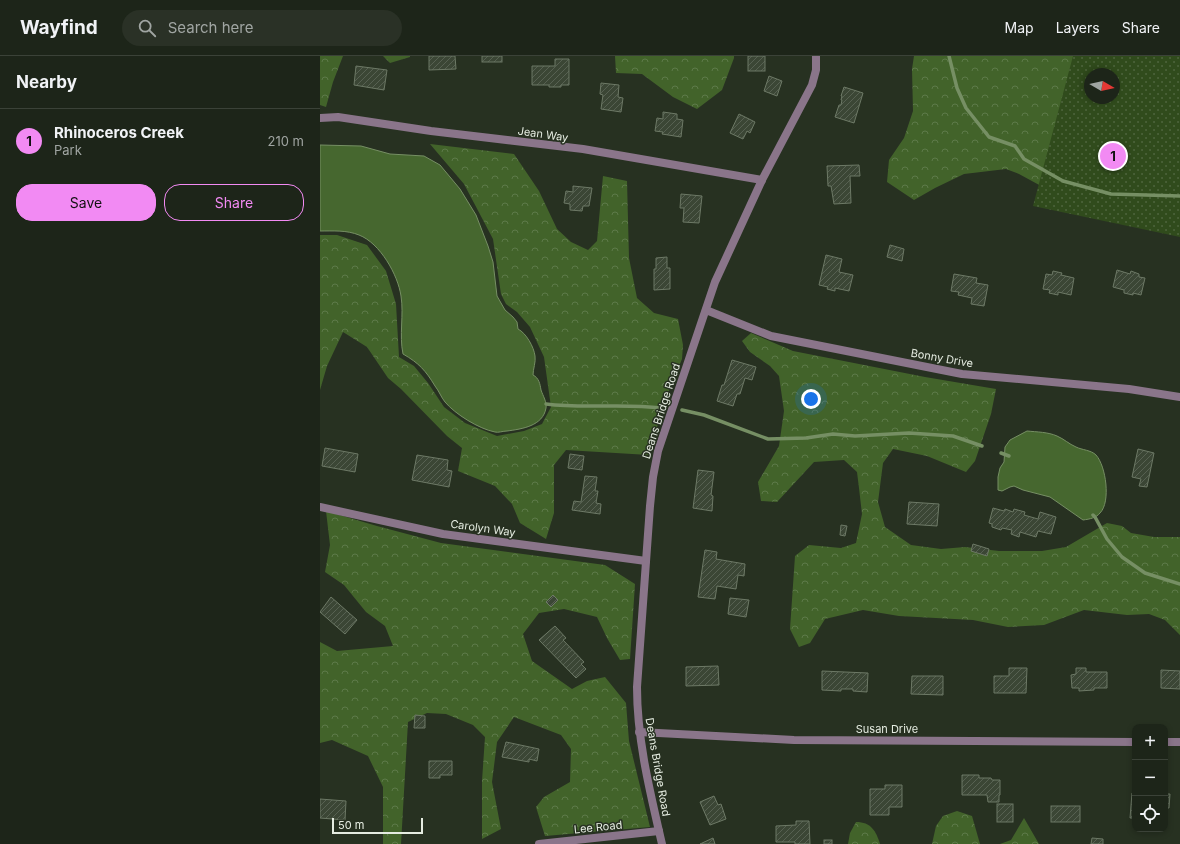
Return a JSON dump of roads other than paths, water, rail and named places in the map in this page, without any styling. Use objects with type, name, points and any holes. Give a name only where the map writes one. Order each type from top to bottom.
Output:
[{"type":"street","name":"Deans Bridge Road","points":[[662,844],[639,732],[637,710],[637,687],[650,506],[653,477],[658,451],[715,282],[762,180],[812,85],[816,70],[816,56]]},
{"type":"street","name":"Jean Way","points":[[320,118],[338,118],[431,131],[583,149],[762,180]]},
{"type":"street","name":"Bonny Drive","points":[[706,310],[771,336],[962,374],[1129,389],[1180,397]]},
{"type":"street","name":"Carolyn Way","points":[[320,507],[443,534],[646,561]]},
{"type":"street","name":"Susan Drive","points":[[639,732],[794,740],[1132,742]]},
{"type":"street","points":[[1168,742],[1180,742]]},
{"type":"street","name":"Lee Road","points":[[539,844],[659,831]]},
{"type":"waterway","points":[[949,56],[957,88],[966,108],[989,137],[1015,146],[1024,159],[1063,181],[1111,194],[1180,196]]},
{"type":"waterway","points":[[546,404],[661,408]]},
{"type":"waterway","points":[[682,410],[704,415],[768,439],[806,438],[833,434],[855,436],[909,433],[953,436],[982,446]]},
{"type":"waterway","points":[[1001,453],[1009,456]]},
{"type":"waterway","points":[[1093,515],[1107,539],[1122,557],[1145,573],[1180,584]]},
{"type":"place","name":"Rhinoceros Creek","points":[[1113,156]]}]
